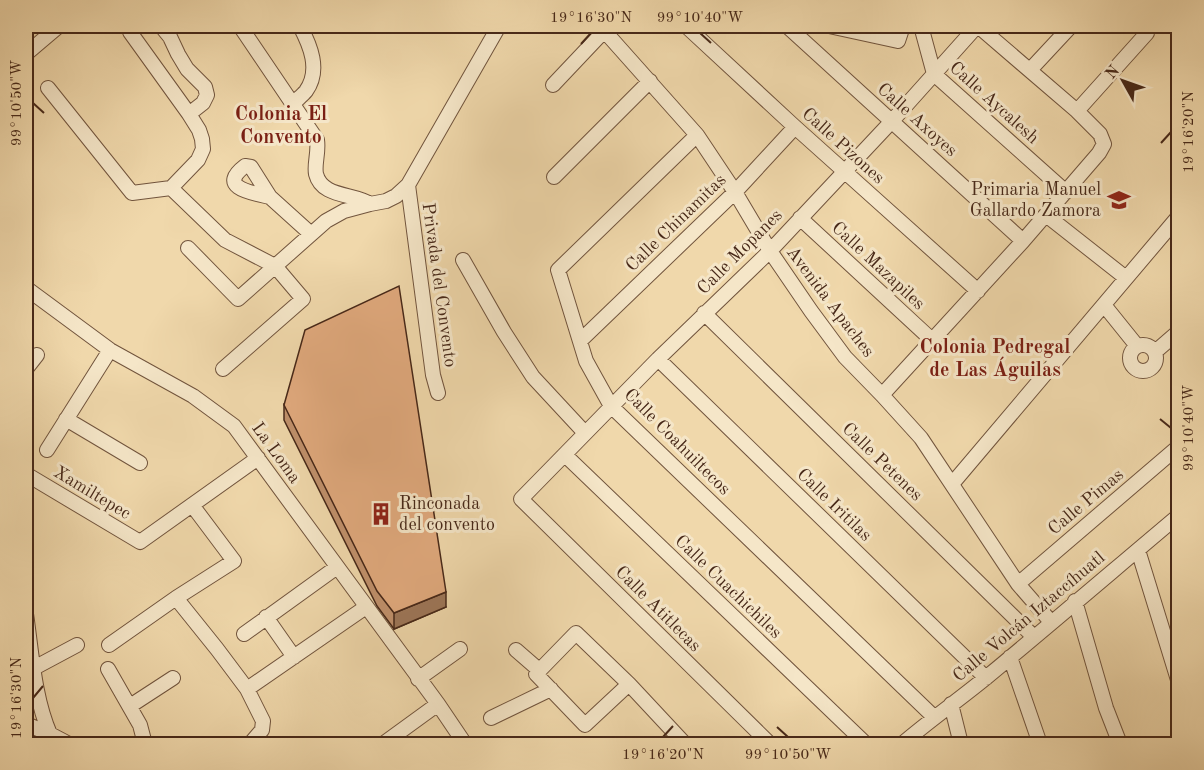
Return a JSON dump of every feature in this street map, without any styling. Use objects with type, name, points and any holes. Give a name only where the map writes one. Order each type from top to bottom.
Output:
[{"type":"street","points":[[26,54],[59,26]]},
{"type":"street","points":[[48,88],[132,193],[171,188],[198,160],[202,149],[202,139],[189,114],[130,32],[138,26]]},
{"type":"street","points":[[161,26],[170,37],[187,69],[205,87],[207,95],[203,103],[189,114]]},
{"type":"street","points":[[240,26],[317,140],[316,174],[320,182],[327,189],[363,199],[369,204]]},
{"type":"street","points":[[292,105],[307,90],[312,77],[314,60],[300,26]]},
{"type":"street","name":"Privada del Convento","points":[[438,393],[433,375],[408,185],[499,26]]},
{"type":"street","name":"Calle Pizones","points":[[686,26],[978,291]]},
{"type":"street","name":"Calle Axoyes","points":[[787,26],[1023,242]]},
{"type":"street","points":[[829,26],[898,41],[903,26]]},
{"type":"street","name":"Calle Aycalesh","points":[[921,26],[934,74],[1066,192]]},
{"type":"street","points":[[882,395],[1023,242],[1100,153],[1104,144],[1100,134],[1077,111],[977,26]]},
{"type":"street","name":"Calle Mopanes","points":[[521,499],[704,313],[770,251],[892,122],[977,26]]},
{"type":"street","points":[[1030,70],[1071,26]]},
{"type":"street","points":[[553,84],[602,28]]},
{"type":"street","name":"Avenida Apaches","points":[[602,28],[697,135],[811,311],[845,357],[921,438],[1018,584],[1051,622]]},
{"type":"street","points":[[1077,111],[1148,33]]},
{"type":"street","points":[[554,177],[650,81]]},
{"type":"street","name":"Calle Chinamitas","points":[[580,342],[735,192],[795,127]]},
{"type":"street","name":"Calle Coahuiltecos","points":[[697,135],[558,270],[586,361],[611,406],[934,717]]},
{"type":"street","points":[[188,248],[238,298],[326,222],[344,212],[386,201],[396,196],[408,185]]},
{"type":"street","points":[[171,188],[225,240],[275,266],[303,299],[223,369]]},
{"type":"street","points":[[270,197],[311,234]]},
{"type":"street","points":[[1046,215],[1126,278]]},
{"type":"street","points":[[952,484],[1179,217]]},
{"type":"street","name":"Calle Mazapiles","points":[[800,219],[932,340]]},
{"type":"street","points":[[463,260],[533,377],[585,433]]},
{"type":"street","name":"La Loma","points":[[26,289],[110,350],[194,396],[234,426],[465,744]]},
{"type":"street","points":[[1104,304],[1137,346]]},
{"type":"street","name":"Calle Petenes","points":[[704,313],[1034,637]]},
{"type":"street","points":[[1155,352],[1179,332]]},
{"type":"street","points":[[1147,345],[1155,352],[1156,358],[1153,366],[1146,371],[1137,370],[1130,359],[1132,351],[1137,346],[1147,345]]},
{"type":"street","points":[[47,450],[110,350]]},
{"type":"street","points":[[26,369],[37,355]]},
{"type":"street","name":"Calle Iritilas","points":[[658,359],[986,678]]},
{"type":"street","points":[[66,418],[140,463]]},
{"type":"street","name":"Calle Pimas","points":[[1018,584],[1179,447]]},
{"type":"street","name":"Calle Cuachichiles","points":[[566,455],[866,744]]},
{"type":"street","points":[[109,645],[234,561],[192,505],[258,458]]},
{"type":"street","name":"Xamiltepec","points":[[26,477],[140,542],[192,505]]},
{"type":"street","name":"Calle Atitlecas","points":[[521,499],[770,744]]},
{"type":"street","name":"Calle Volcán Iztaccíhuatl","points":[[902,744],[986,678],[1179,516]]},
{"type":"street","points":[[1138,550],[1179,680]]},
{"type":"street","points":[[244,634],[337,567]]},
{"type":"street","points":[[176,598],[247,689],[263,721],[262,730],[250,744]]},
{"type":"street","points":[[1075,601],[1106,708],[1120,744]]},
{"type":"street","points":[[247,689],[366,607]]},
{"type":"street","points":[[26,614],[42,715],[50,734]]},
{"type":"street","points":[[266,617],[294,657]]},
{"type":"street","points":[[628,684],[585,725],[536,674],[576,633],[628,684],[685,744]]},
{"type":"street","points":[[34,668],[77,645]]},
{"type":"street","points":[[418,679],[460,649]]},
{"type":"street","points":[[516,650],[539,670]]},
{"type":"street","points":[[1011,657],[1040,744]]},
{"type":"street","points":[[108,669],[140,725],[145,744]]},
{"type":"street","points":[[130,706],[173,678]]},
{"type":"street","points":[[491,718],[551,689]]},
{"type":"street","points":[[384,744],[438,704]]},
{"type":"street","points":[[951,704],[962,744]]},
{"type":"street","points":[[26,724],[69,744]]},
{"type":"building","name":"Rinconada del convento","points":[[399,286],[446,592],[394,613],[377,591],[284,405],[305,330]]},
{"type":"place","name":"Primaria Manuel Gallardo Zamora","points":[[1119,200]]},
{"type":"place","name":"Rinconada del convento","points":[[381,514]]},
{"type":"district","name":"Colonia El Convento","points":[[281,126]]},
{"type":"district","name":"Colonia Pedregal de Las Águilas","points":[[995,360]]}]
